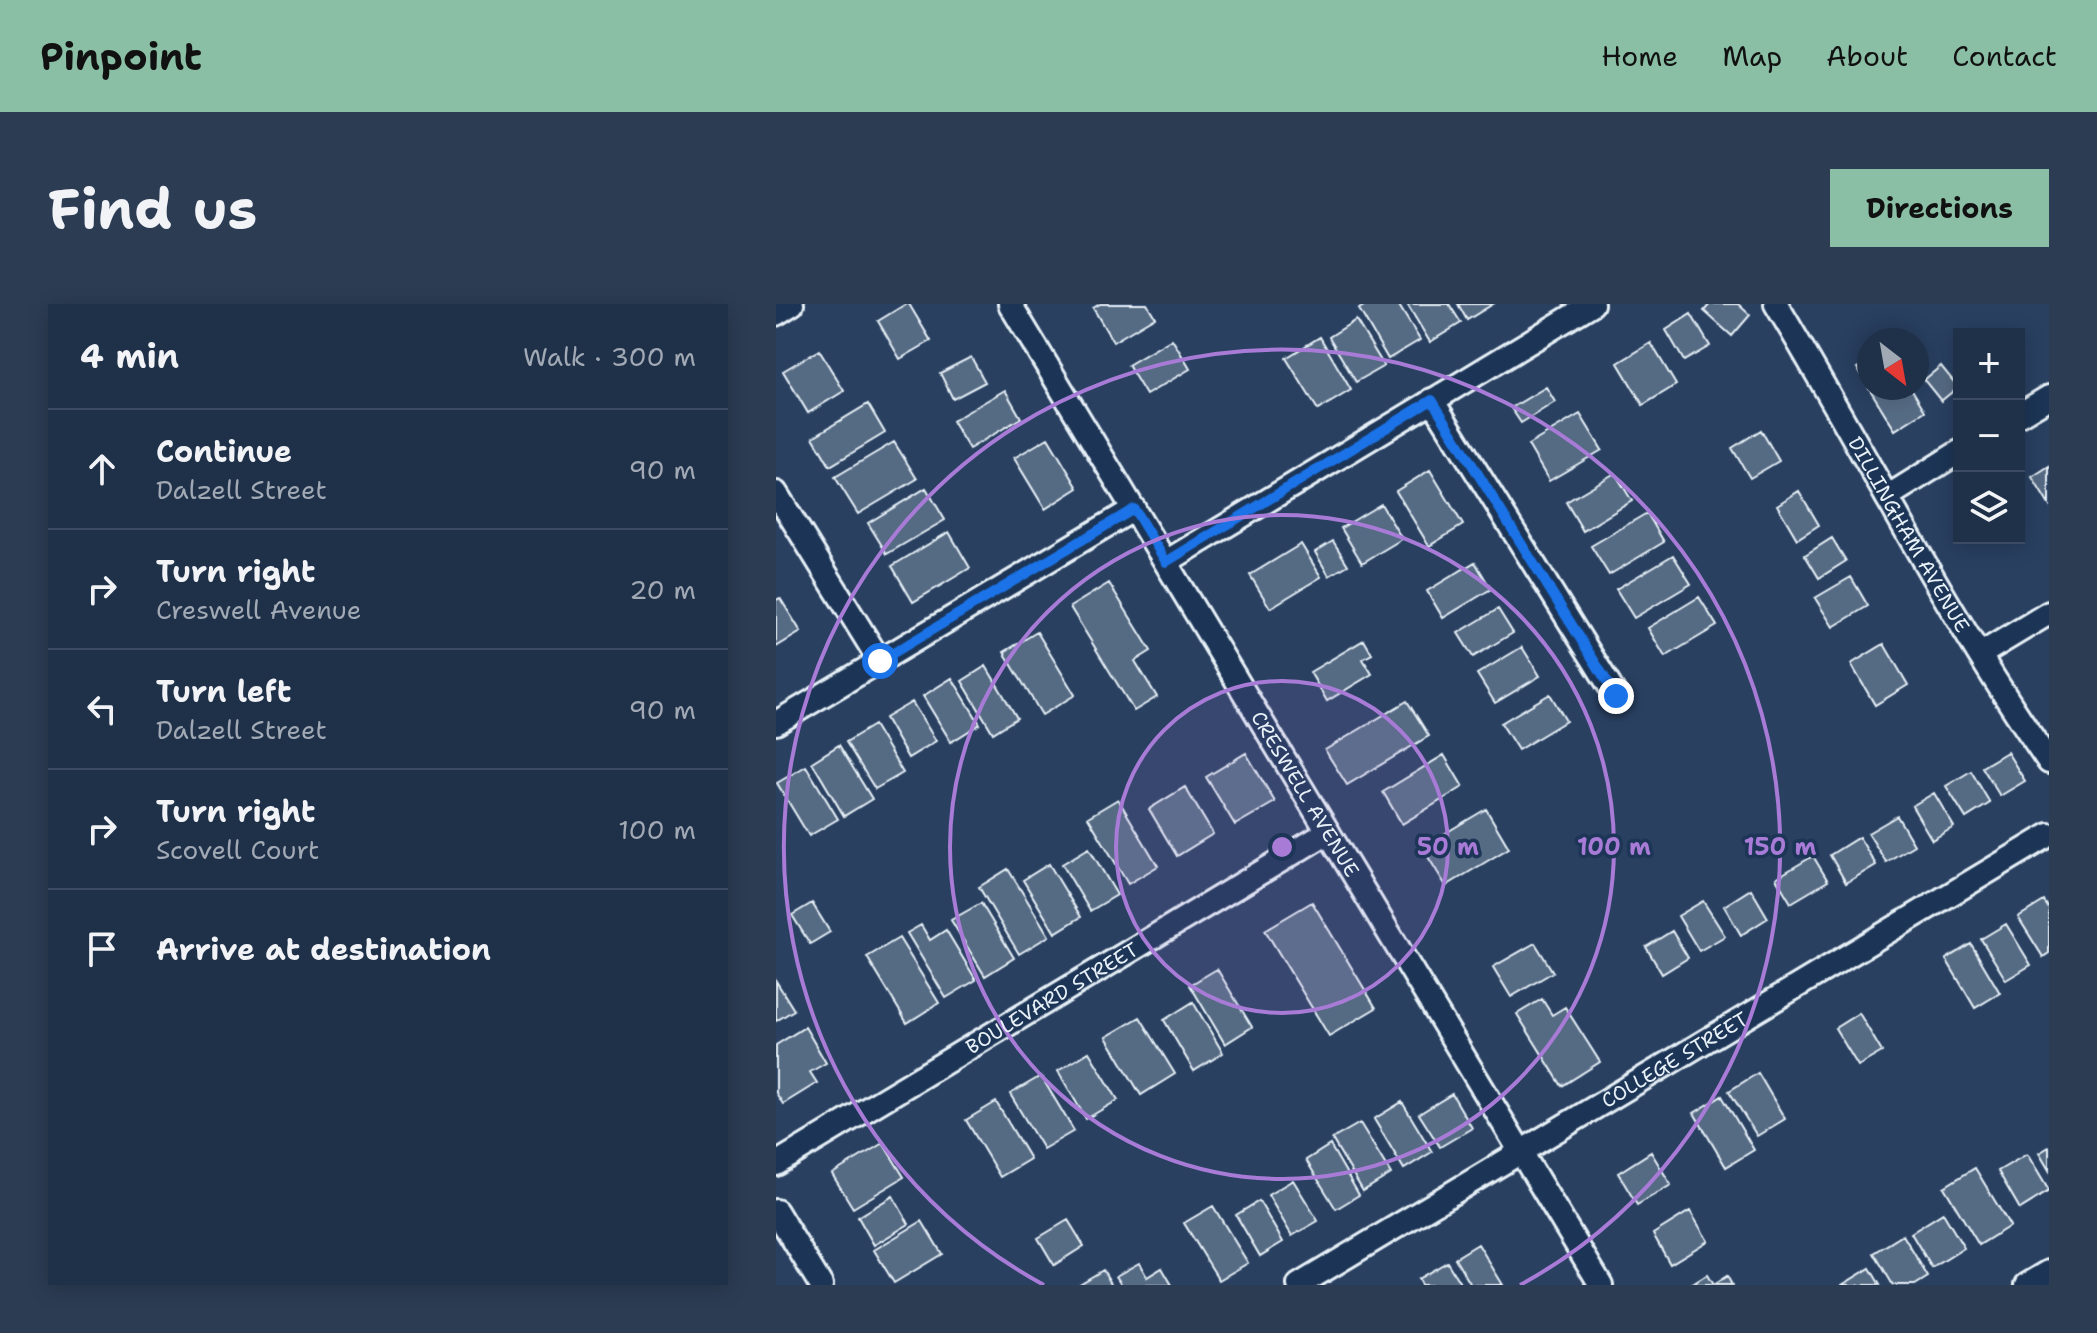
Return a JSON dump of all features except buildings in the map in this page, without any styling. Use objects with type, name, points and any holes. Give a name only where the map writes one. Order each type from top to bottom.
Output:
[{"type":"street","points":[[776,314],[792,304]]},
{"type":"street","name":"CRESWELL AVENUE","points":[[1010,304],[1601,1285]]},
{"type":"street","points":[[1166,562],[1592,304]]},
{"type":"street","name":"DILLINGHAM AVENUE","points":[[1776,304],[1840,410],[1887,497],[2049,762]]},
{"type":"street","points":[[2025,411],[2049,397]]},
{"type":"street","points":[[1432,400],[1616,696]]},
{"type":"street","points":[[1887,497],[1953,456]]},
{"type":"street","points":[[776,493],[880,661]]},
{"type":"street","points":[[776,723],[1134,509]]},
{"type":"street","points":[[1981,654],[2049,613]]},
{"type":"street","name":"BOULEVARD STREET","points":[[776,1164],[1328,832]]},
{"type":"street","name":"COLLEGE STREET","points":[[1299,1285],[2049,835]]},
{"type":"street","points":[[776,1211],[821,1285]]},
{"type":"street","points":[[2027,1285],[2049,1272]]},
{"type":"route","points":[[880,661],[1134,509],[1166,562],[1432,400],[1616,696]]}]
